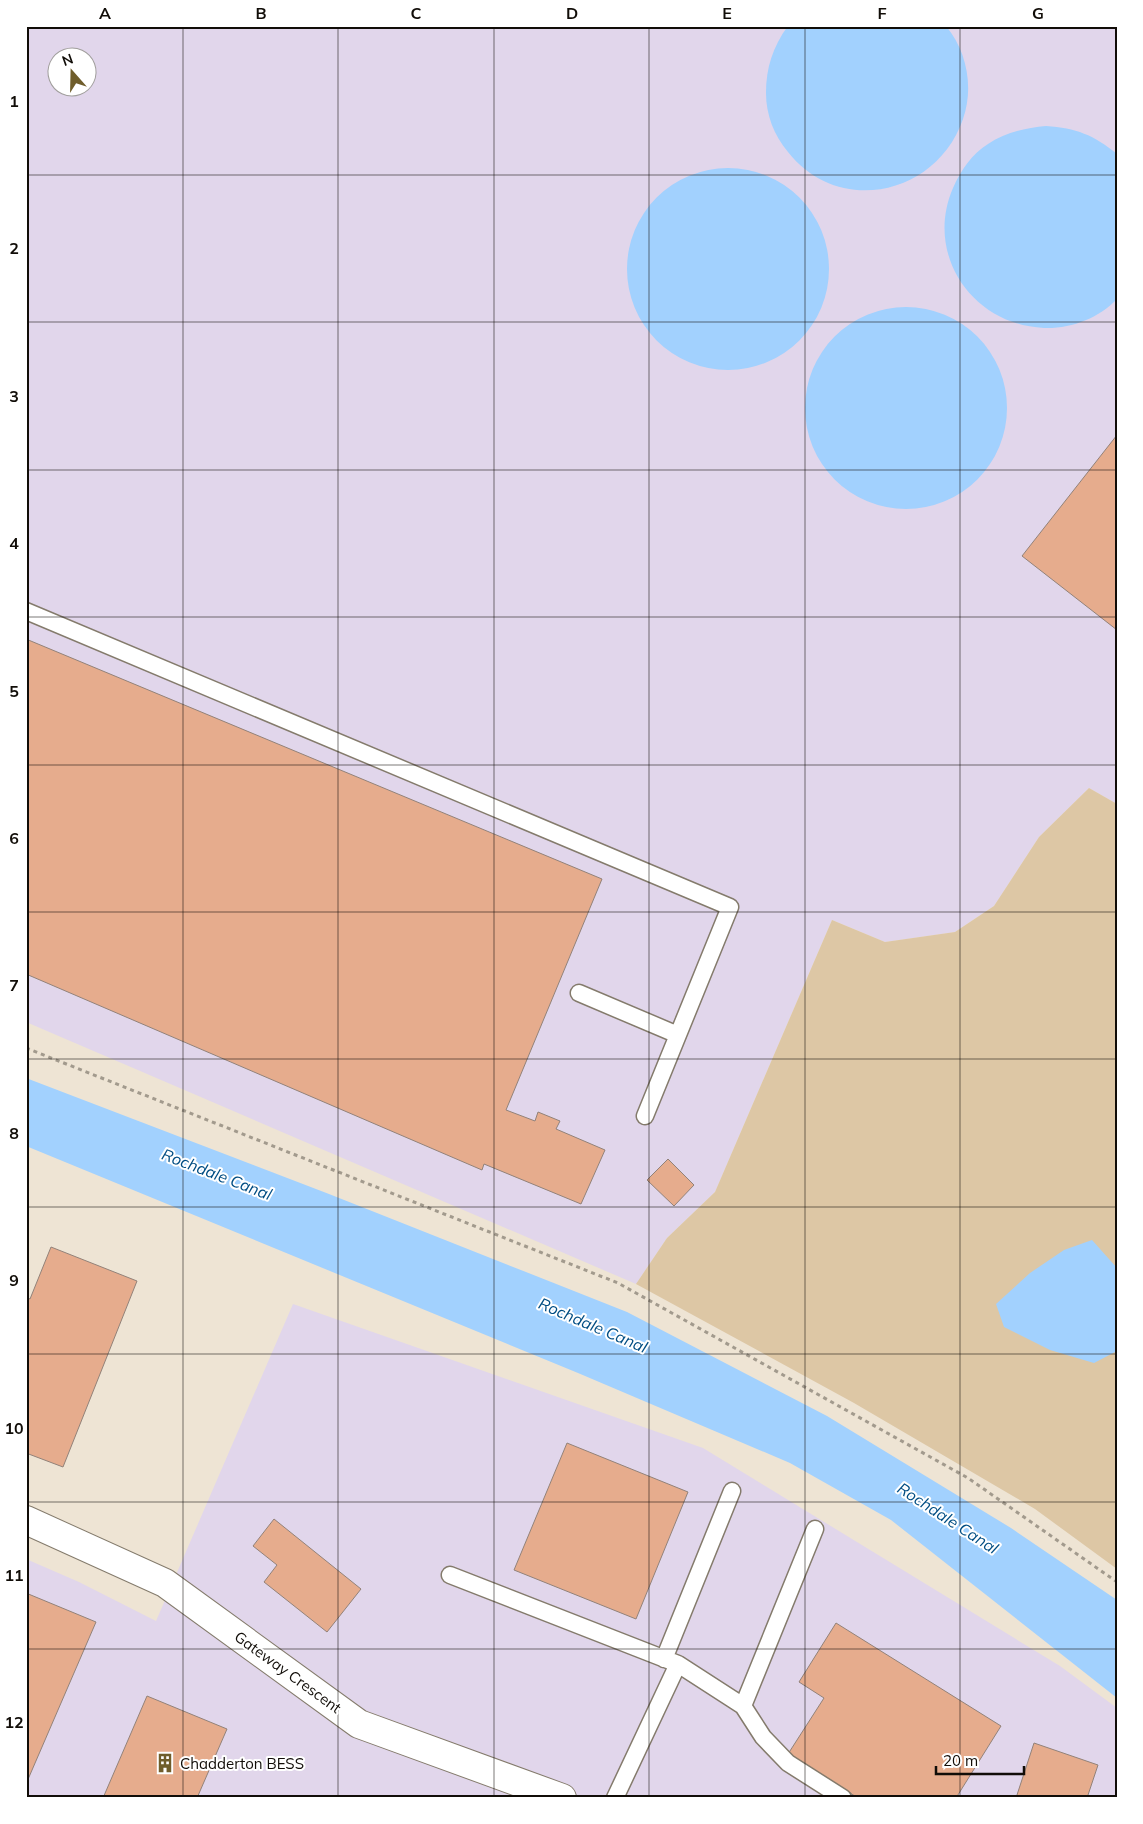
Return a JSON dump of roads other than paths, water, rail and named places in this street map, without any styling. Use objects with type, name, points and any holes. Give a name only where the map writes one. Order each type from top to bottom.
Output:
[{"type":"street","name":"Gateway Crescent","points":[[26,1520],[165,1583],[359,1724],[562,1798]]},
{"type":"lane","points":[[26,611],[730,907],[645,1116]]},
{"type":"lane","points":[[579,993],[678,1035]]},
{"type":"lane","points":[[615,1798],[671,1662],[732,1491]]},
{"type":"lane","points":[[744,1706],[815,1529]]},
{"type":"lane","points":[[450,1575],[671,1662],[744,1706],[763,1737],[788,1763],[843,1798]]},
{"type":"water","points":[[788,26],[946,26],[964,58],[968,83],[968,95],[963,119],[950,145],[932,165],[910,180],[885,188],[859,190],[833,185],[809,172],[783,145],[775,132],[767,109],[766,93],[769,66],[774,49]]},
{"type":"water","points":[[1046,126],[1076,131],[1092,137],[1117,154],[1117,299],[1093,317],[1064,327],[1054,328],[1019,324],[996,314],[976,300],[961,282],[950,261],[945,238],[946,213],[953,188],[963,169],[972,158],[982,148],[1002,136],[1024,129]]},
{"type":"water","points":[[718,168],[738,168],[757,172],[776,180],[800,197],[812,213],[821,230],[827,249],[829,269],[827,289],[821,308],[812,325],[800,341],[776,358],[757,366],[738,370],[718,370],[699,366],[680,358],[656,341],[639,317],[631,298],[627,279],[627,259],[631,240],[639,221],[656,197],[680,180],[699,172]]},
{"type":"water","points":[[896,307],[916,307],[935,311],[954,319],[970,330],[984,344],[995,360],[1003,379],[1007,408],[1003,437],[995,456],[984,472],[970,486],[954,497],[935,505],[916,509],[896,509],[877,505],[858,497],[842,486],[828,472],[817,456],[809,437],[805,418],[805,398],[809,379],[817,360],[828,344],[842,330],[858,319],[877,311]]},
{"type":"water","name":"Rochdale Canal","points":[[26,1078],[329,1194],[627,1312],[827,1416],[1011,1528],[1117,1600],[1117,1698],[891,1520],[790,1463],[578,1373],[26,1146]]},
{"type":"water","points":[[1092,1240],[1117,1268],[1117,1351],[1094,1363],[1050,1350],[1004,1327],[996,1304],[1030,1273],[1064,1250]]},
{"type":"place","name":"Chadderton BESS","points":[[165,1763]]}]
